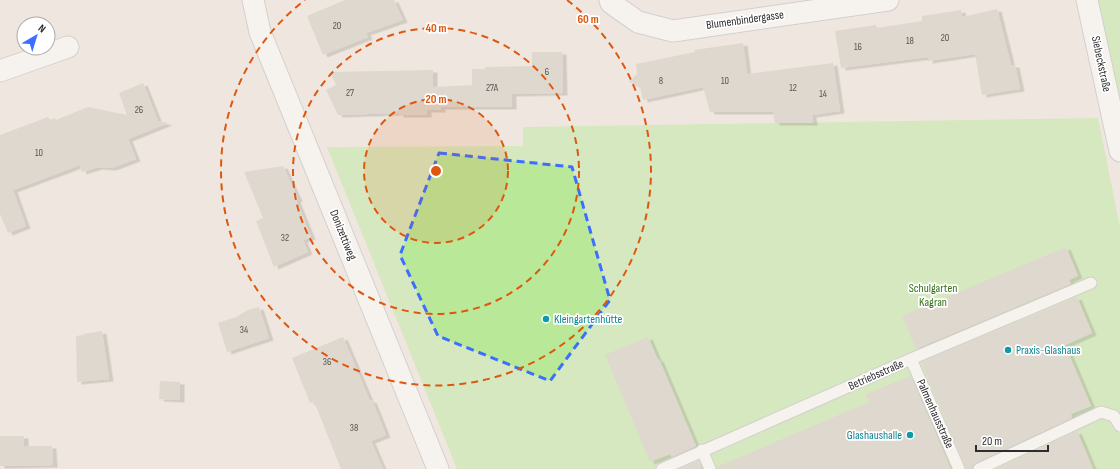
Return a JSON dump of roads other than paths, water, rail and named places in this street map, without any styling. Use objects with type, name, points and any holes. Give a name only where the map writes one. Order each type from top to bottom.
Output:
[{"type":"street","name":"Donizettiweg","points":[[253,0],[260,32],[438,469]]},
{"type":"street","name":"Blumenbindergasse","points":[[610,0],[611,3],[638,22],[673,31],[888,0]]},
{"type":"street","name":"Siebeckstraße","points":[[1087,0],[1120,151]]},
{"type":"street","points":[[0,71],[68,47]]},
{"type":"lane","name":"Betriebsstraße","points":[[662,469],[702,450],[911,359],[1091,283]]},
{"type":"lane","name":"Palmenhausstraße","points":[[911,359],[959,469]]},
{"type":"lane","points":[[979,469],[1101,412],[1114,416],[1120,426]]},
{"type":"lane","points":[[702,450],[710,469]]},
{"type":"place","name":"Kleingartenhütte","points":[[546,319]]},
{"type":"place","name":"Praxis-Glashaus","points":[[1008,350]]},
{"type":"place","name":"Glashaushalle","points":[[910,435]]},
{"type":"park label","name":"Schulgarten Kagran","points":[[933,295]]}]
